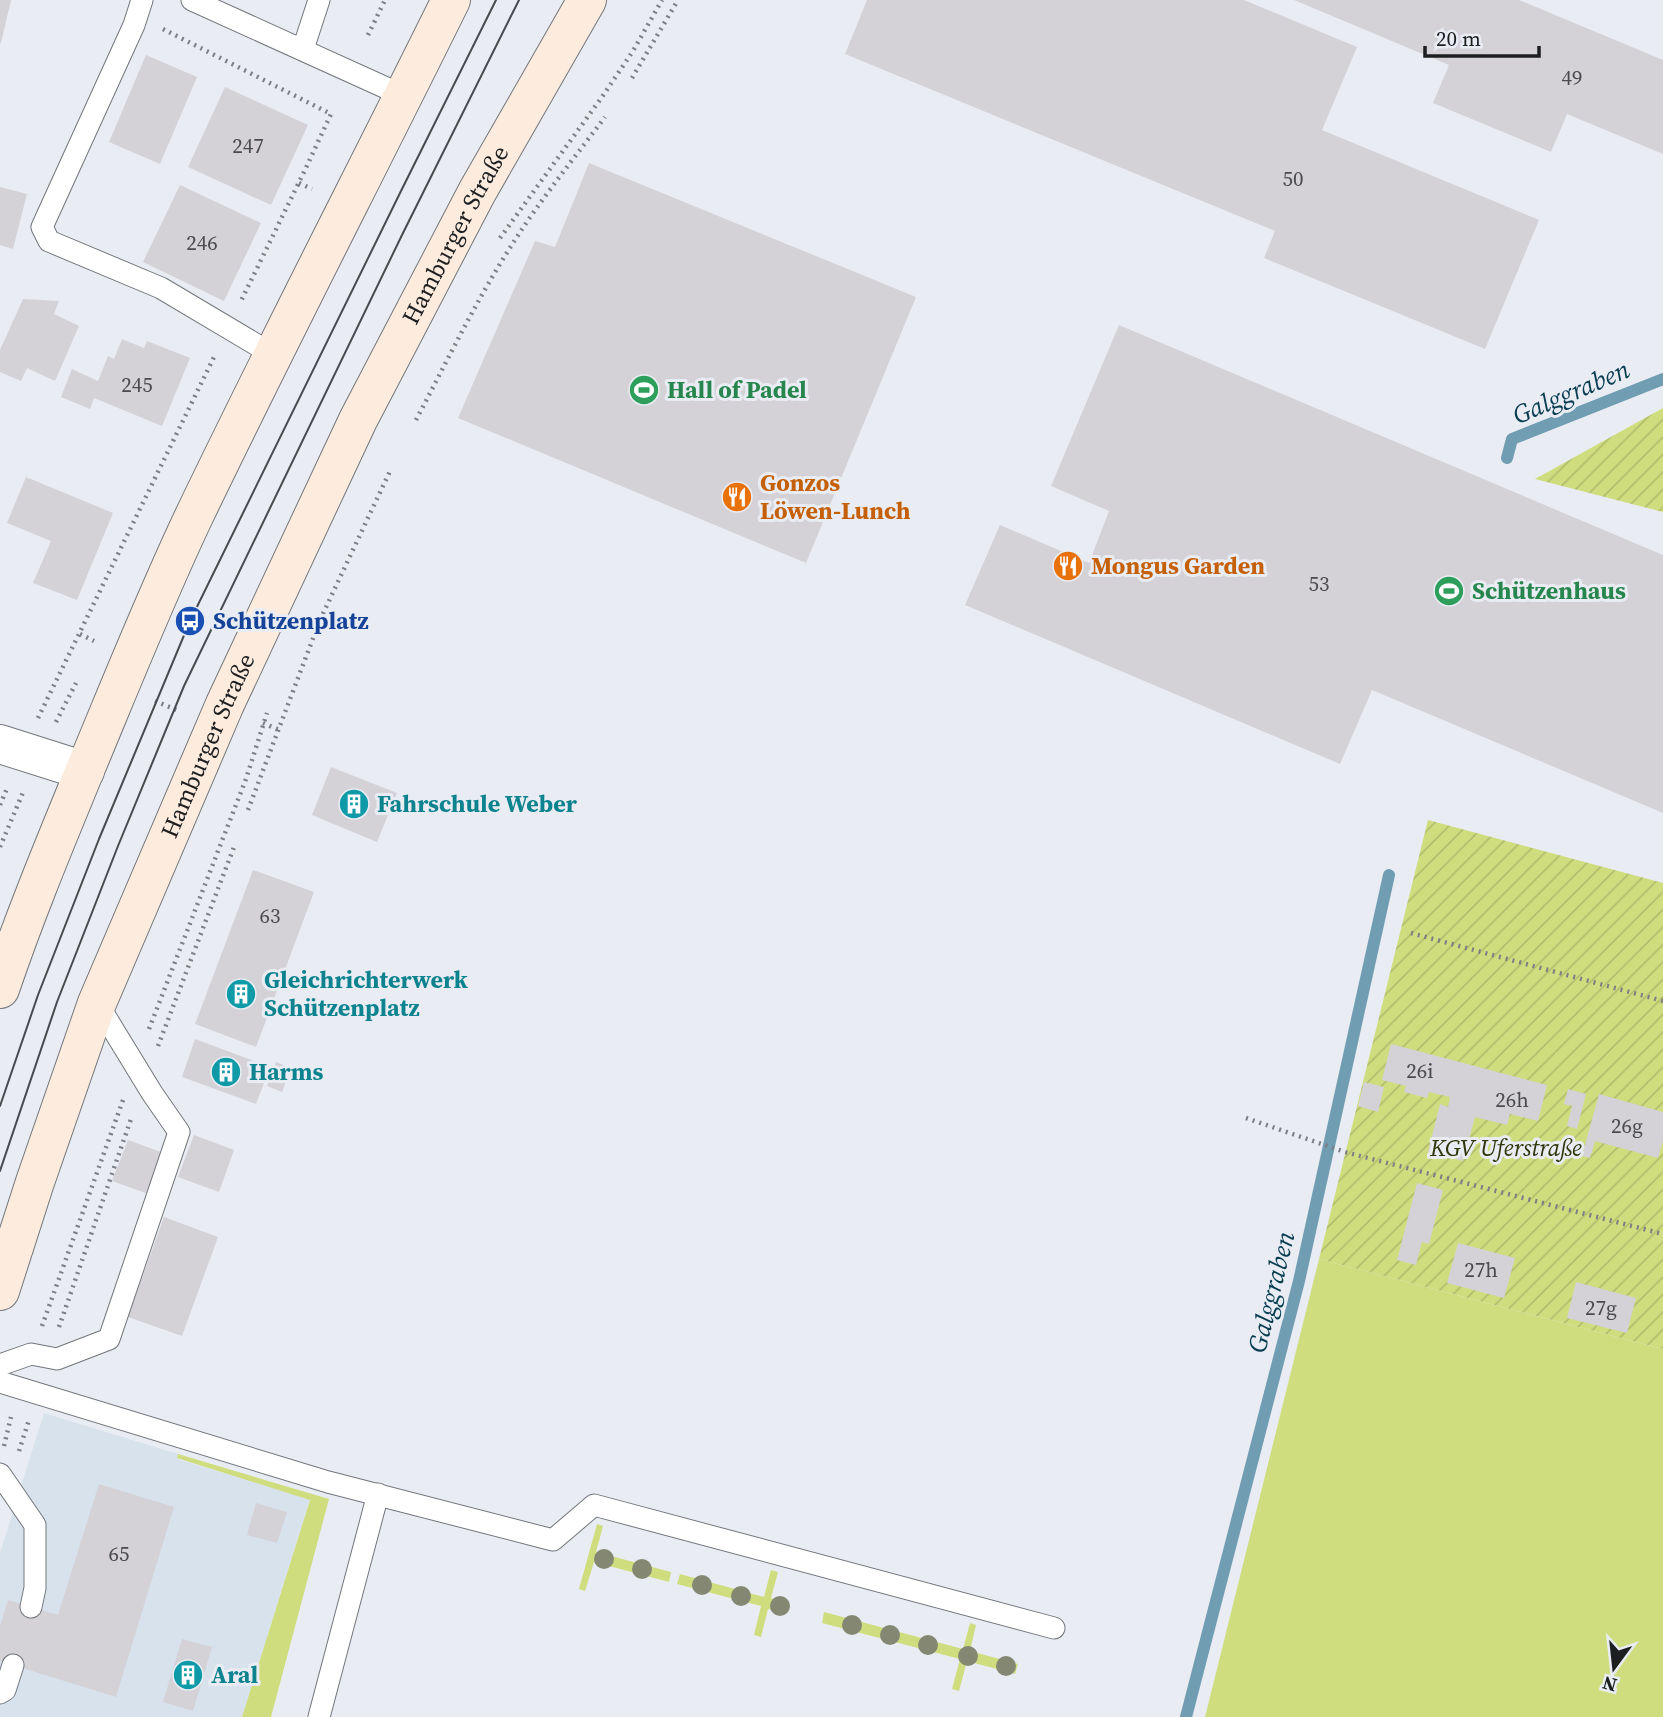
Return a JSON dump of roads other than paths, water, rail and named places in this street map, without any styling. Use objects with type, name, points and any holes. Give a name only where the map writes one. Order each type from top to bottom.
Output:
[{"type":"main road","points":[[0,989],[53,845],[134,648],[189,527],[272,354],[451,0]]},
{"type":"main road","name":"Hamburger Straße","points":[[0,1291],[97,1003],[215,727],[358,420],[477,192],[587,0]]},
{"type":"street","points":[[0,744],[36,740],[85,771]]},
{"type":"lane","points":[[142,0],[134,25],[42,227],[49,241],[161,288],[272,354]]},
{"type":"lane","points":[[192,0],[404,96]]},
{"type":"lane","points":[[303,49],[319,0]]},
{"type":"lane","points":[[0,1365],[40,1356],[57,1359],[109,1339],[179,1132],[97,1003]]},
{"type":"lane","points":[[9,1385],[328,1482],[553,1540],[594,1505],[1054,1628]]},
{"type":"lane","points":[[0,1474],[35,1525],[35,1588],[31,1607]]},
{"type":"lane","points":[[319,1717],[378,1494]]},
{"type":"lane","points":[[0,1693],[5,1690],[13,1665]]},
{"type":"waterway","name":"Galggraben","points":[[1507,458],[1512,439],[1663,379]]},
{"type":"waterway","name":"Galggraben","points":[[1186,1717],[1299,1281],[1389,875]]},
{"type":"tram line","points":[[0,1106],[38,995],[99,839],[190,621],[496,0]]},
{"type":"tram line","points":[[0,1171],[57,1002],[184,686],[519,0]]},
{"type":"place","name":"Hall of Padel","points":[[644,390]]},
{"type":"place","name":"Gonzos Löwen-Lunch","points":[[737,497]]},
{"type":"place","name":"Mongus Garden","points":[[1068,566]]},
{"type":"place","name":"Schützenhaus","points":[[1449,591]]},
{"type":"place","name":"Schützenplatz","points":[[190,621]]},
{"type":"place","name":"Fahrschule Weber","points":[[354,804]]},
{"type":"place","name":"Gleichrichterwerk Schützenplatz","points":[[241,994]]},
{"type":"place","name":"Harms","points":[[226,1072]]},
{"type":"place","name":"Aral","points":[[188,1675]]},
{"type":"park label","name":"KGV Uferstraße","points":[[1506,1148]]}]
